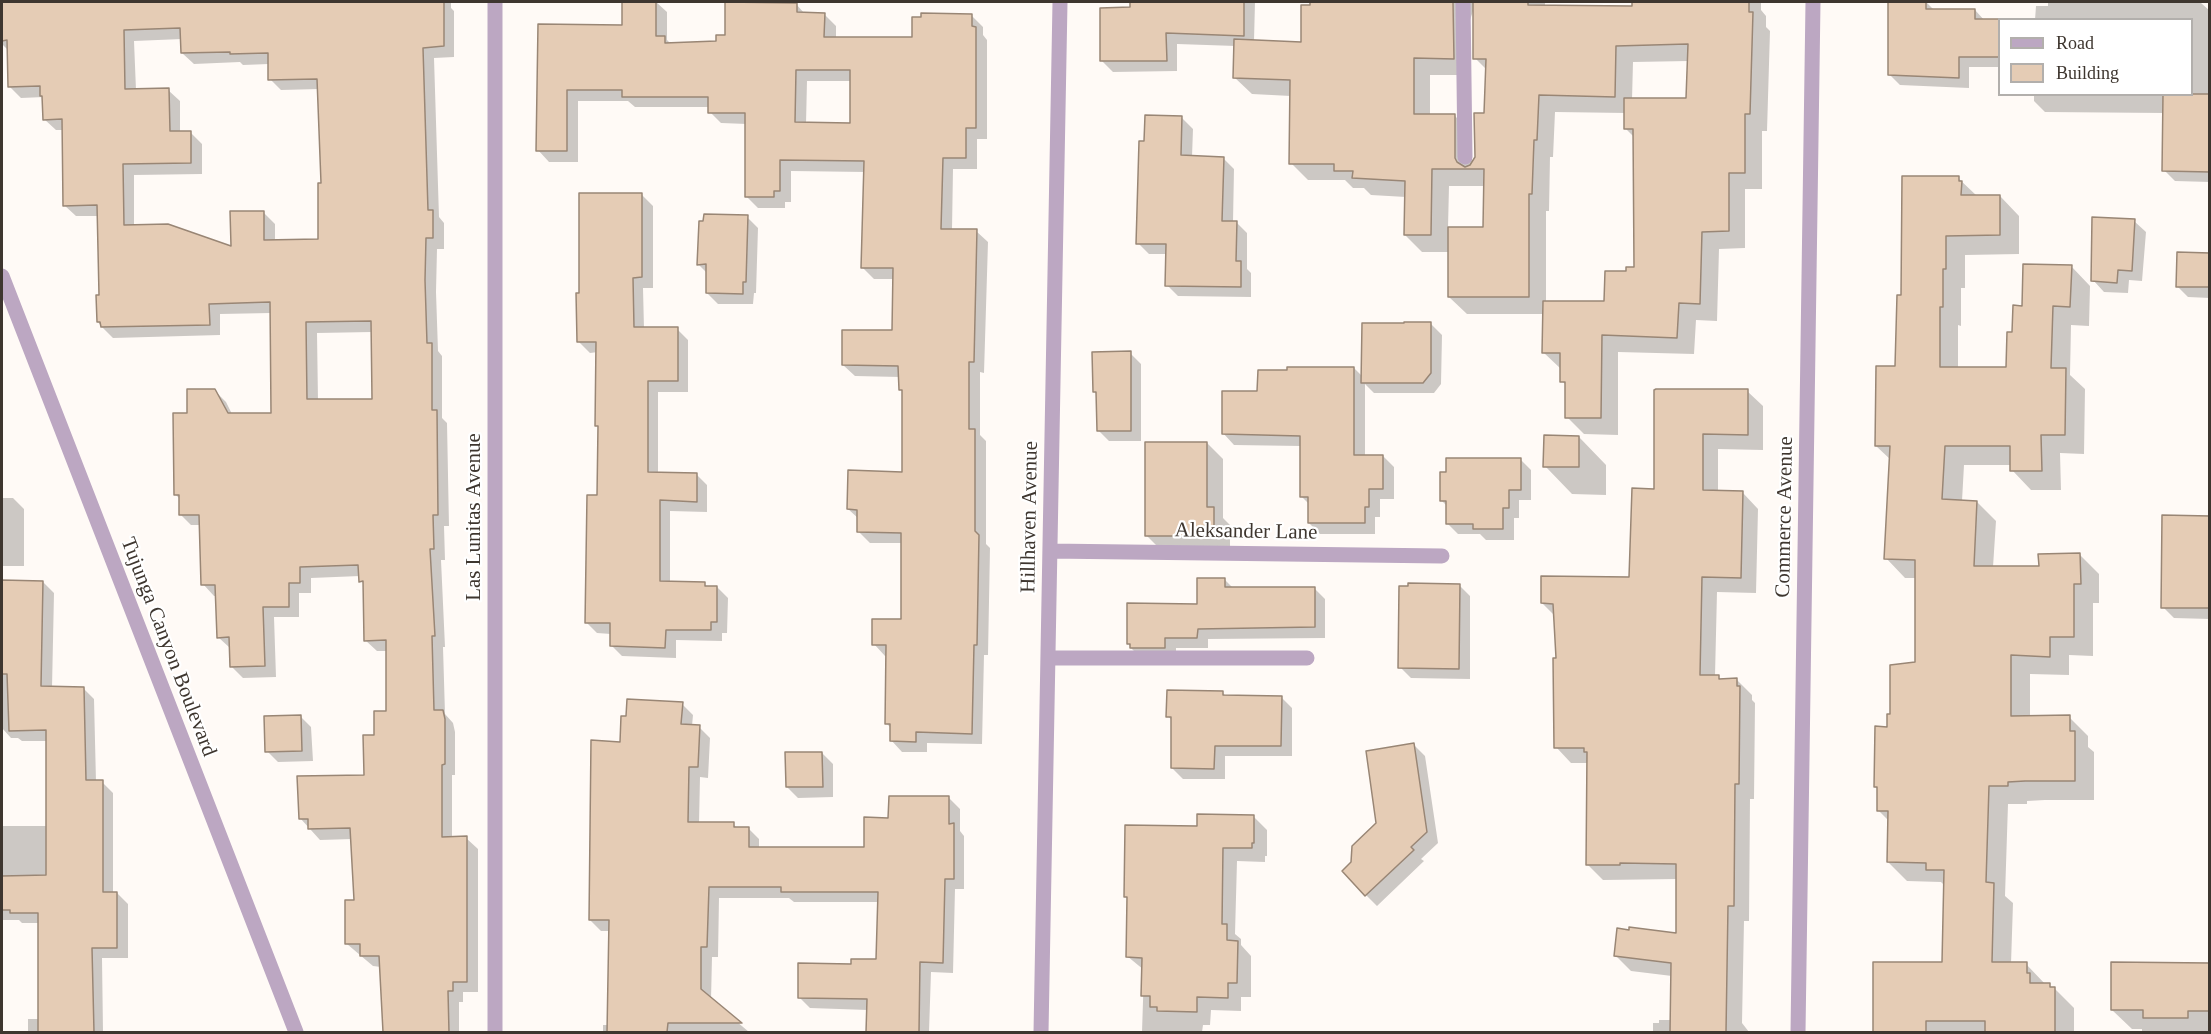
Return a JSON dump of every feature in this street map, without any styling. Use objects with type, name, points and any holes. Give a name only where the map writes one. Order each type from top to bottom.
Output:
[{"type":"street","name":"Las Lunitas Avenue","points":[[495,2],[495,1032]]},
{"type":"street","name":"Hillhaven Avenue","points":[[1041,1032],[1060,2]]},
{"type":"street","points":[[1463,2],[1465,157]]},
{"type":"street","name":"Commerce Avenue","points":[[1798,1032],[1813,2]]},
{"type":"street","name":"Tujunga Canyon Boulevard","points":[[2,276],[296,1032]]},
{"type":"street","name":"Aleksander Lane","points":[[1050,551],[1442,556]]},
{"type":"street","points":[[1048,658],[1307,658]]},
{"type":"building","points":[[2,2],[444,2],[444,46],[423,48],[428,210],[433,210],[433,238],[426,238],[427,343],[432,343],[432,410],[437,410],[438,515],[433,515],[434,549],[430,549],[435,636],[432,636],[434,710],[443,710],[445,719],[445,764],[442,765],[442,837],[467,836],[467,982],[453,982],[453,991],[448,991],[449,1032],[383,1032],[379,956],[360,956],[360,944],[345,944],[345,900],[354,900],[350,828],[308,829],[308,819],[299,819],[297,776],[364,775],[363,735],[374,735],[374,711],[386,711],[386,640],[364,641],[363,581],[359,582],[358,565],[300,567],[300,583],[289,583],[289,607],[263,607],[265,666],[230,667],[229,637],[217,638],[215,585],[201,585],[199,515],[179,515],[179,495],[174,495],[173,413],[187,413],[187,389],[215,389],[228,413],[271,413],[270,302],[209,304],[210,325],[101,327],[100,322],[97,322],[96,295],[99,295],[97,205],[63,206],[62,119],[43,120],[40,86],[8,87],[7,40],[2,41]],"holes":[[[180,28],[181,53],[268,53],[268,80],[317,79],[321,183],[318,183],[318,239],[264,240],[264,211],[230,211],[231,246],[168,224],[124,225],[123,164],[191,163],[191,131],[170,131],[169,88],[125,89],[124,30]],[[371,321],[372,399],[307,399],[306,322]]]},
{"type":"building","points":[[622,2],[656,2],[656,36],[665,36],[665,43],[716,41],[716,35],[725,35],[725,2],[797,3],[797,12],[825,13],[824,37],[912,37],[912,17],[921,17],[921,13],[972,14],[972,26],[976,27],[976,128],[966,128],[966,158],[943,158],[941,229],[977,229],[974,362],[969,362],[969,429],[975,429],[975,531],[979,535],[977,645],[974,645],[972,734],[916,732],[916,742],[890,741],[890,724],[885,724],[886,645],[872,645],[872,619],[901,619],[901,533],[857,532],[857,510],[847,509],[848,470],[902,472],[902,390],[899,390],[898,366],[842,365],[842,330],[892,330],[893,268],[861,268],[864,161],[780,160],[780,191],[774,191],[774,197],[745,197],[745,113],[708,113],[708,97],[622,97],[622,90],[567,90],[567,151],[536,151],[538,24],[622,25]],"holes":[[[796,70],[850,70],[850,123],[795,122]]]},
{"type":"building","points":[[1130,2],[1244,2],[1244,36],[1166,33],[1167,61],[1100,61],[1100,8],[1130,7]]},
{"type":"building","points":[[1310,2],[1453,2],[1454,59],[1414,58],[1414,114],[1455,114],[1455,158],[1465,167],[1470,165],[1475,157],[1474,113],[1484,113],[1486,59],[1473,59],[1473,2],[1632,6],[1632,2],[1749,2],[1749,12],[1753,12],[1750,114],[1745,114],[1745,173],[1729,173],[1729,231],[1702,232],[1700,304],[1679,303],[1677,338],[1602,335],[1601,418],[1565,418],[1565,382],[1560,382],[1560,353],[1542,353],[1543,301],[1604,301],[1605,271],[1626,271],[1626,267],[1634,267],[1633,129],[1624,129],[1624,98],[1686,98],[1688,44],[1616,46],[1615,97],[1539,95],[1537,140],[1534,140],[1532,194],[1529,194],[1529,297],[1448,297],[1448,227],[1483,227],[1484,169],[1432,169],[1431,235],[1404,235],[1405,181],[1352,178],[1353,171],[1334,171],[1334,164],[1289,164],[1290,80],[1233,78],[1234,39],[1301,42],[1301,5],[1310,5]]},
{"type":"building","points":[[1888,2],[1926,2],[1926,9],[1975,9],[1975,19],[1998,19],[1998,57],[1959,57],[1959,78],[1888,75]]},
{"type":"building","points":[[2209,94],[2210,172],[2162,171],[2163,96]]},
{"type":"building","points":[[1145,115],[1182,116],[1181,155],[1224,157],[1222,221],[1237,221],[1236,261],[1241,261],[1241,287],[1165,286],[1166,244],[1136,244],[1139,141],[1144,141]]},
{"type":"building","points":[[1902,176],[1959,176],[1959,181],[1962,181],[1961,195],[2000,195],[2000,235],[1946,236],[1943,307],[1940,307],[1940,367],[2006,367],[2007,332],[2012,332],[2013,305],[2022,306],[2023,264],[2072,265],[2070,307],[2053,306],[2051,368],[2066,368],[2065,435],[2041,435],[2042,471],[2010,471],[2010,446],[1945,446],[1942,499],[1977,501],[1974,566],[2039,566],[2038,554],[2080,553],[2081,584],[2074,584],[2074,637],[2050,637],[2050,657],[2011,655],[2011,716],[2070,715],[2070,731],[2075,731],[2075,781],[2025,781],[2008,782],[2008,786],[1989,786],[1986,882],[1994,883],[1992,962],[2027,962],[2030,983],[2050,983],[2050,987],[2055,987],[2055,1032],[1985,1032],[1985,1021],[1926,1021],[1926,1032],[1873,1032],[1873,962],[1942,962],[1944,870],[1926,870],[1926,863],[1887,862],[1888,811],[1877,811],[1877,787],[1874,787],[1875,726],[1887,727],[1887,714],[1890,714],[1890,665],[1915,662],[1915,560],[1884,559],[1890,446],[1875,446],[1876,366],[1895,366],[1897,295],[1901,295]]},
{"type":"building","points":[[579,193],[642,193],[642,277],[633,278],[634,327],[678,327],[678,381],[648,381],[648,472],[697,473],[697,502],[660,500],[660,581],[705,582],[705,586],[717,586],[717,622],[711,622],[711,630],[666,630],[665,648],[610,646],[610,623],[585,623],[587,495],[597,495],[598,426],[595,426],[596,342],[577,342]]},
{"type":"building","points":[[704,214],[748,215],[746,282],[743,282],[743,294],[706,293],[706,264],[697,265],[699,221],[703,221]]},
{"type":"building","points":[[2092,217],[2135,219],[2132,271],[2118,270],[2117,283],[2091,281]]},
{"type":"building","points":[[2177,252],[2210,253],[2210,287],[2176,287]]},
{"type":"building","points":[[1431,322],[1431,373],[1423,383],[1361,383],[1362,323]]},
{"type":"building","points":[[1131,351],[1131,431],[1097,431],[1092,352]]},
{"type":"building","points":[[1287,367],[1354,367],[1354,455],[1383,455],[1383,489],[1369,489],[1369,507],[1365,507],[1365,523],[1308,523],[1308,497],[1300,497],[1300,436],[1222,434],[1222,391],[1257,391],[1258,370],[1287,370]]},
{"type":"building","points":[[1748,389],[1748,435],[1703,434],[1703,490],[1743,491],[1741,578],[1702,577],[1700,675],[1719,675],[1719,679],[1737,678],[1737,686],[1740,686],[1739,784],[1735,784],[1734,906],[1728,906],[1726,1032],[1670,1032],[1671,963],[1614,956],[1617,928],[1629,930],[1629,927],[1676,933],[1676,864],[1586,865],[1587,752],[1584,752],[1584,748],[1554,748],[1553,658],[1556,658],[1553,604],[1541,603],[1541,576],[1629,577],[1632,488],[1654,489],[1654,390]]},
{"type":"building","points":[[1544,435],[1579,436],[1579,467],[1543,467]]},
{"type":"building","points":[[1145,442],[1207,442],[1207,507],[1214,507],[1214,536],[1145,536]]},
{"type":"building","points":[[1446,458],[1521,458],[1521,490],[1509,490],[1509,508],[1503,508],[1503,529],[1473,529],[1473,524],[1446,524],[1446,501],[1440,501],[1440,472],[1446,472]]},
{"type":"building","points":[[2162,515],[2210,516],[2210,608],[2161,608]]},
{"type":"building","points":[[1197,578],[1225,578],[1225,587],[1315,587],[1315,627],[1198,629],[1197,638],[1165,638],[1165,648],[1130,648],[1130,644],[1127,644],[1127,603],[1197,604]]},
{"type":"building","points":[[2,580],[43,581],[41,686],[84,687],[86,780],[103,780],[103,892],[117,892],[117,948],[92,948],[94,1032],[38,1032],[38,913],[10,913],[10,910],[2,910],[2,876],[46,875],[46,730],[9,731],[7,674],[2,674]]},
{"type":"building","points":[[1408,583],[1460,584],[1459,669],[1398,668],[1399,586],[1408,586]]},
{"type":"building","points":[[1167,690],[1223,691],[1223,695],[1282,696],[1281,746],[1215,746],[1214,769],[1171,768],[1171,717],[1166,717]]},
{"type":"building","points":[[627,699],[683,702],[681,724],[700,725],[698,767],[689,767],[688,822],[734,822],[734,827],[749,827],[749,847],[864,847],[864,817],[888,818],[889,796],[949,796],[949,824],[954,823],[954,879],[945,879],[943,963],[920,962],[919,1032],[866,1032],[867,999],[798,998],[798,963],[851,964],[851,959],[876,959],[878,892],[781,892],[781,887],[709,887],[707,947],[701,947],[701,989],[742,1023],[668,1023],[667,1032],[607,1032],[609,920],[589,920],[591,740],[620,742],[621,716],[626,716]]},
{"type":"building","points":[[301,715],[302,751],[265,752],[264,716]]},
{"type":"building","points":[[1414,743],[1427,832],[1411,847],[1414,850],[1365,896],[1342,871],[1351,862],[1352,846],[1376,823],[1366,751]]},
{"type":"building","points":[[785,752],[822,752],[823,787],[786,787]]},
{"type":"building","points":[[1197,814],[1254,815],[1252,848],[1223,848],[1222,924],[1227,924],[1227,940],[1238,941],[1237,983],[1228,983],[1228,998],[1197,997],[1197,1012],[1157,1011],[1157,1007],[1150,1007],[1150,996],[1141,996],[1142,958],[1126,957],[1125,825],[1197,826]]},
{"type":"building","points":[[2111,962],[2210,963],[2210,1011],[2188,1011],[2188,1018],[2143,1018],[2143,1010],[2111,1010]]}]
